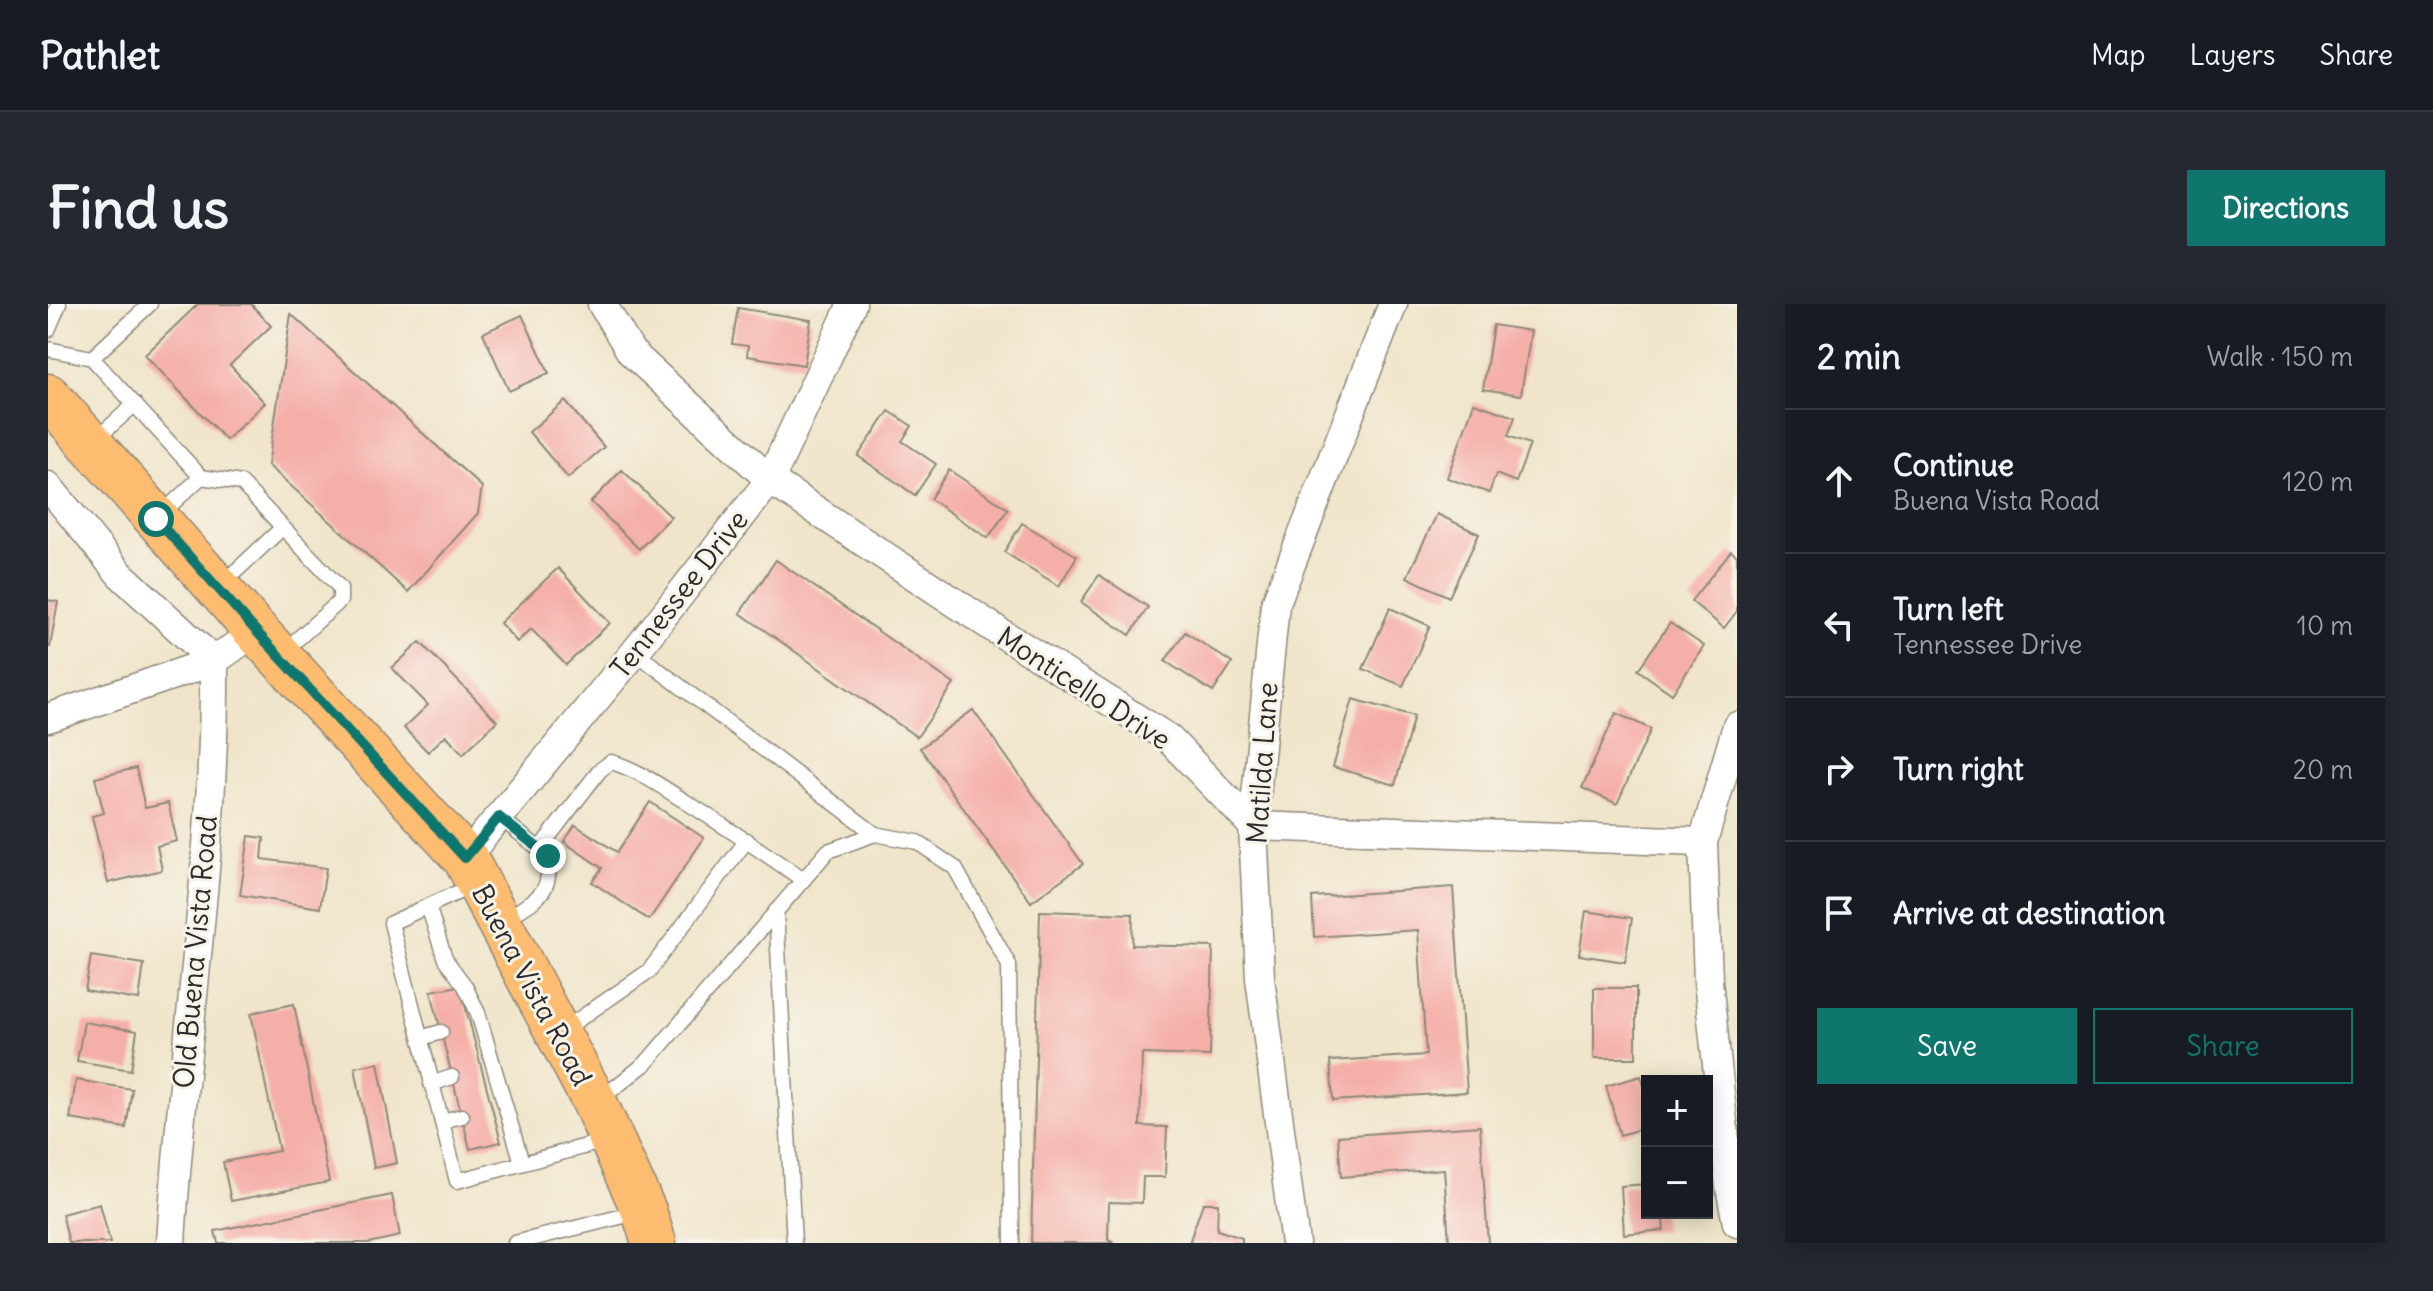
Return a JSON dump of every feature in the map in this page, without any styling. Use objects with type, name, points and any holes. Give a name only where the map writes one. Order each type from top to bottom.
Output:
[{"type":"main road","name":"Buena Vista Road","points":[[48,396],[471,871],[604,1121],[649,1227]]},
{"type":"street","name":"Monticello Drive","points":[[602,304],[631,352],[770,480],[998,631],[1168,738],[1253,826]]},
{"type":"street","name":"Tennessee Drive","points":[[471,871],[499,817],[635,652],[770,480],[852,304]]},
{"type":"street","name":"Matilda Lane","points":[[1295,1243],[1260,978],[1253,826],[1275,605],[1393,304]]},
{"type":"street","points":[[48,486],[120,574],[214,661]]},
{"type":"street","points":[[48,718],[267,644]]},
{"type":"street","name":"Old Buena Vista Road","points":[[171,1243],[177,1141],[193,1005],[215,742],[214,661]]},
{"type":"street","points":[[1737,726],[1703,842],[1708,981],[1730,1187],[1737,1223]]},
{"type":"street","points":[[1253,826],[1703,842]]},
{"type":"lane","points":[[48,330],[59,304]]},
{"type":"lane","points":[[92,358],[150,304]]},
{"type":"lane","points":[[48,349],[92,358],[201,477],[241,483],[340,588],[340,601],[267,644]]},
{"type":"lane","points":[[91,444],[135,404]]},
{"type":"lane","points":[[156,519],[201,477]]},
{"type":"lane","points":[[217,588],[282,528]]},
{"type":"lane","points":[[635,652],[875,834],[917,842],[955,868],[1009,965],[1012,1243]]},
{"type":"lane","points":[[540,848],[600,770],[611,762],[624,765],[655,783],[747,840],[803,880]]},
{"type":"lane","points":[[499,817],[548,856],[550,875],[544,892],[499,923]]},
{"type":"lane","points":[[471,871],[428,906],[391,923],[457,1181],[522,1163],[604,1121],[646,1063],[828,851],[875,834]]},
{"type":"lane","points":[[558,1034],[649,971],[747,840]]},
{"type":"lane","points":[[428,906],[445,959],[465,986],[498,1105],[522,1163]]},
{"type":"lane","points":[[776,911],[794,1243]]},
{"type":"lane","points":[[421,1038],[441,1032]]},
{"type":"lane","points":[[431,1084],[452,1077]]},
{"type":"lane","points":[[442,1121],[462,1116]]},
{"type":"lane","points":[[515,1243],[649,1227]]},
{"type":"building","points":[[198,304],[251,304],[271,326],[230,365],[265,403],[226,440],[145,355]]},
{"type":"building","points":[[738,308],[811,320],[804,365],[747,356],[748,346],[732,344]]},
{"type":"building","points":[[291,314],[482,487],[478,513],[408,592],[268,465]]},
{"type":"building","points":[[522,315],[549,373],[509,391],[483,333]]},
{"type":"building","points":[[1493,325],[1531,331],[1521,395],[1483,389]]},
{"type":"building","points":[[565,401],[604,447],[568,478],[529,432]]},
{"type":"building","points":[[1474,403],[1515,417],[1508,436],[1530,444],[1516,482],[1496,474],[1489,493],[1447,478]]},
{"type":"building","points":[[889,411],[912,426],[902,441],[936,464],[915,495],[858,456]]},
{"type":"building","points":[[622,470],[671,517],[639,549],[591,502]]},
{"type":"building","points":[[949,470],[1008,509],[988,538],[930,499]]},
{"type":"building","points":[[1437,514],[1479,534],[1449,597],[1407,577]]},
{"type":"building","points":[[1022,523],[1077,556],[1059,586],[1004,552]]},
{"type":"building","points":[[1731,551],[1737,556],[1737,611],[1724,628],[1691,601]]},
{"type":"building","points":[[776,560],[954,684],[917,737],[740,613]]},
{"type":"building","points":[[558,568],[610,623],[566,665],[531,629],[517,642],[500,623]]},
{"type":"building","points":[[1099,575],[1148,607],[1130,635],[1081,602]]},
{"type":"building","points":[[48,600],[58,602],[50,647],[48,647]]},
{"type":"building","points":[[1390,608],[1430,626],[1403,686],[1363,669]]},
{"type":"building","points":[[1670,623],[1704,646],[1672,694],[1638,670]]},
{"type":"building","points":[[1185,632],[1232,663],[1213,692],[1165,661]]},
{"type":"building","points":[[420,642],[497,721],[463,754],[446,735],[428,752],[404,728],[428,705],[392,668]]},
{"type":"building","points":[[1353,699],[1414,716],[1395,785],[1333,767]]},
{"type":"building","points":[[973,710],[1083,864],[1031,902],[920,748]]},
{"type":"building","points":[[1616,713],[1651,729],[1617,804],[1582,788]]},
{"type":"building","points":[[136,768],[145,808],[168,803],[177,841],[157,846],[162,870],[108,883],[92,816],[104,813],[95,778]]},
{"type":"building","points":[[650,802],[704,838],[649,920],[592,882],[602,868],[564,842],[575,825],[617,852]]},
{"type":"building","points":[[249,836],[264,838],[262,859],[326,868],[320,908],[240,895]]},
{"type":"building","points":[[1453,887],[1467,1092],[1333,1101],[1330,1061],[1426,1055],[1418,930],[1314,937],[1312,897]]},
{"type":"building","points":[[1040,911],[1133,914],[1132,945],[1213,947],[1210,1056],[1142,1054],[1140,1126],[1167,1127],[1165,1177],[1143,1177],[1142,1203],[1109,1202],[1108,1240],[1114,1243],[1031,1243]]},
{"type":"building","points":[[1586,911],[1632,918],[1625,962],[1579,955]]},
{"type":"building","points":[[91,956],[144,964],[139,1000],[85,991]]},
{"type":"building","points":[[460,986],[501,1142],[470,1149],[431,991]]},
{"type":"building","points":[[1594,988],[1636,988],[1636,1058],[1594,1058]]},
{"type":"building","points":[[294,1004],[329,1182],[231,1201],[223,1162],[279,1151],[251,1013]]},
{"type":"building","points":[[84,1022],[137,1031],[131,1070],[77,1061]]},
{"type":"building","points":[[378,1063],[397,1163],[374,1168],[355,1067]]},
{"type":"building","points":[[1641,1076],[1641,1129],[1620,1135],[1606,1086]]},
{"type":"building","points":[[76,1080],[132,1089],[126,1128],[70,1119]]},
{"type":"building","points":[[1480,1126],[1488,1243],[1449,1243],[1444,1169],[1341,1177],[1338,1136]]},
{"type":"building","points":[[1641,1184],[1641,1219],[1663,1219],[1664,1230],[1624,1234],[1621,1186]]},
{"type":"building","points":[[392,1195],[400,1236],[368,1243],[218,1243],[215,1231]]},
{"type":"building","points":[[1203,1203],[1218,1203],[1217,1230],[1242,1238],[1242,1243],[1189,1243]]},
{"type":"building","points":[[100,1204],[110,1243],[69,1243],[62,1214]]},
{"type":"route","points":[[156,519],[465,858],[499,817],[548,856]]}]
